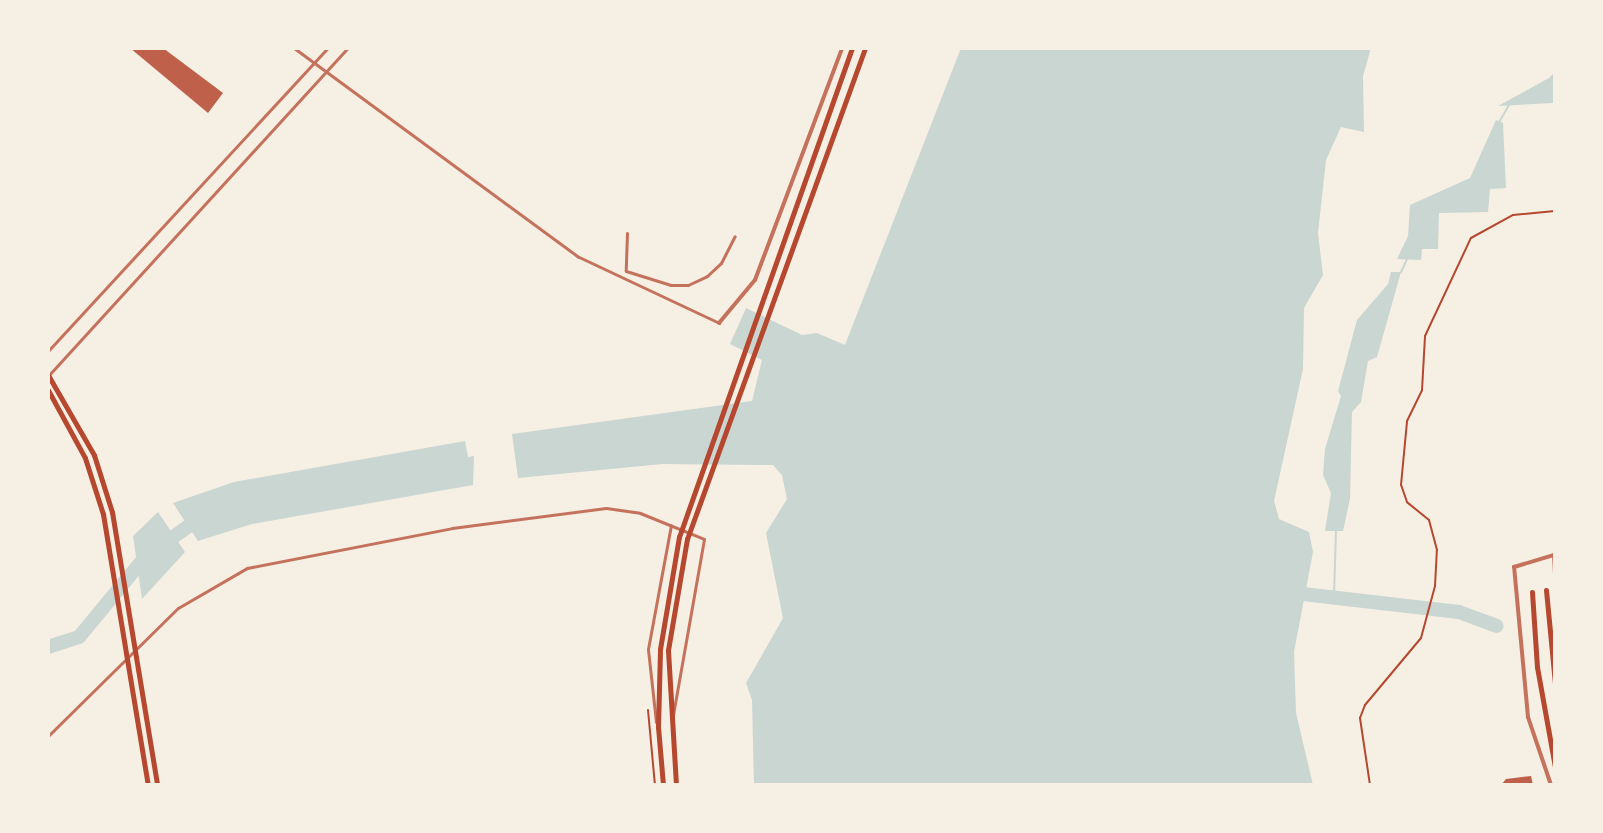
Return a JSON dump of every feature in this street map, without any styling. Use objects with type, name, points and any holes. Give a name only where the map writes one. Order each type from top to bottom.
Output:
[{"type":"main road","points":[[663,785],[658,727],[660,649],[668,588],[687,512],[852,48]]},
{"type":"main road","points":[[676,785],[670,727],[668,650],[676,589],[695,515],[827,144],[865,48]]},
{"type":"main road","points":[[48,376],[94,455],[118,541],[157,785]]},
{"type":"main road","points":[[48,390],[89,469],[113,566],[148,785]]},
{"type":"main road","points":[[1546,590],[1555,684]]},
{"type":"main road","points":[[1532,592],[1537,667],[1555,767]]},
{"type":"street","points":[[294,48],[579,257],[719,323],[755,280],[842,48]]},
{"type":"street","points":[[48,351],[328,48]]},
{"type":"street","points":[[48,376],[328,74],[348,48]]},
{"type":"street","points":[[627,233],[626,271],[671,285],[688,285],[707,276],[721,263],[735,236]]},
{"type":"street","points":[[48,736],[125,655],[196,595],[267,562],[479,523],[606,508],[632,511],[704,539],[670,727]]},
{"type":"street","points":[[658,727],[648,649],[671,525]]},
{"type":"street","points":[[1551,785],[1528,717],[1514,567],[1555,555],[1555,574]]},
{"type":"path","points":[[1370,785],[1360,718],[1365,705],[1421,638],[1430,615],[1435,586],[1437,550],[1429,520],[1401,491],[1407,421],[1422,390],[1425,336],[1471,238],[1513,215],[1555,211]]},
{"type":"path","points":[[648,705],[655,785]]},
{"type":"shaded area","points":[[961,48],[1371,48],[1363,76],[1364,132],[1341,127],[1326,160],[1318,233],[1323,275],[1304,308],[1303,369],[1274,501],[1279,519],[1309,532],[1313,552],[1294,652],[1296,713],[1313,785],[754,785],[752,700],[746,683],[783,618],[766,533],[787,499],[782,475],[773,465],[662,464],[518,478],[512,434],[752,401],[762,360],[730,344],[746,308],[802,335],[817,333],[845,345]]},
{"type":"shaded area","points":[[1555,72],[1553,103],[1498,106],[1549,78]]},
{"type":"shaded area","points":[[1496,120],[1503,123],[1506,188],[1490,189],[1488,212],[1439,213],[1438,249],[1422,249],[1421,260],[1397,259],[1408,236],[1410,205],[1470,178]]},
{"type":"shaded area","points":[[1391,272],[1401,272],[1377,357],[1368,361],[1361,402],[1352,412],[1350,499],[1343,531],[1325,531],[1331,493],[1323,475],[1325,449],[1341,396],[1338,391],[1357,320],[1388,284]]},
{"type":"shaded area","points":[[465,441],[468,457],[474,456],[473,485],[252,524],[198,541],[173,503],[234,482]]},
{"type":"shaded area","points":[[158,512],[185,552],[142,599],[133,536]]},
{"type":"building","points":[[130,48],[163,48],[223,93],[208,113]]},
{"type":"building","points":[[1531,776],[1533,785],[1501,785],[1506,779]]},
{"type":"waterway","points":[[1498,124],[1509,105]]},
{"type":"waterway","points":[[1401,272],[1407,259]]},
{"type":"waterway","points":[[48,647],[79,637],[146,556],[202,517]]},
{"type":"waterway","points":[[1334,597],[1336,530]]},
{"type":"waterway","points":[[1303,594],[1459,612],[1497,626]]}]
